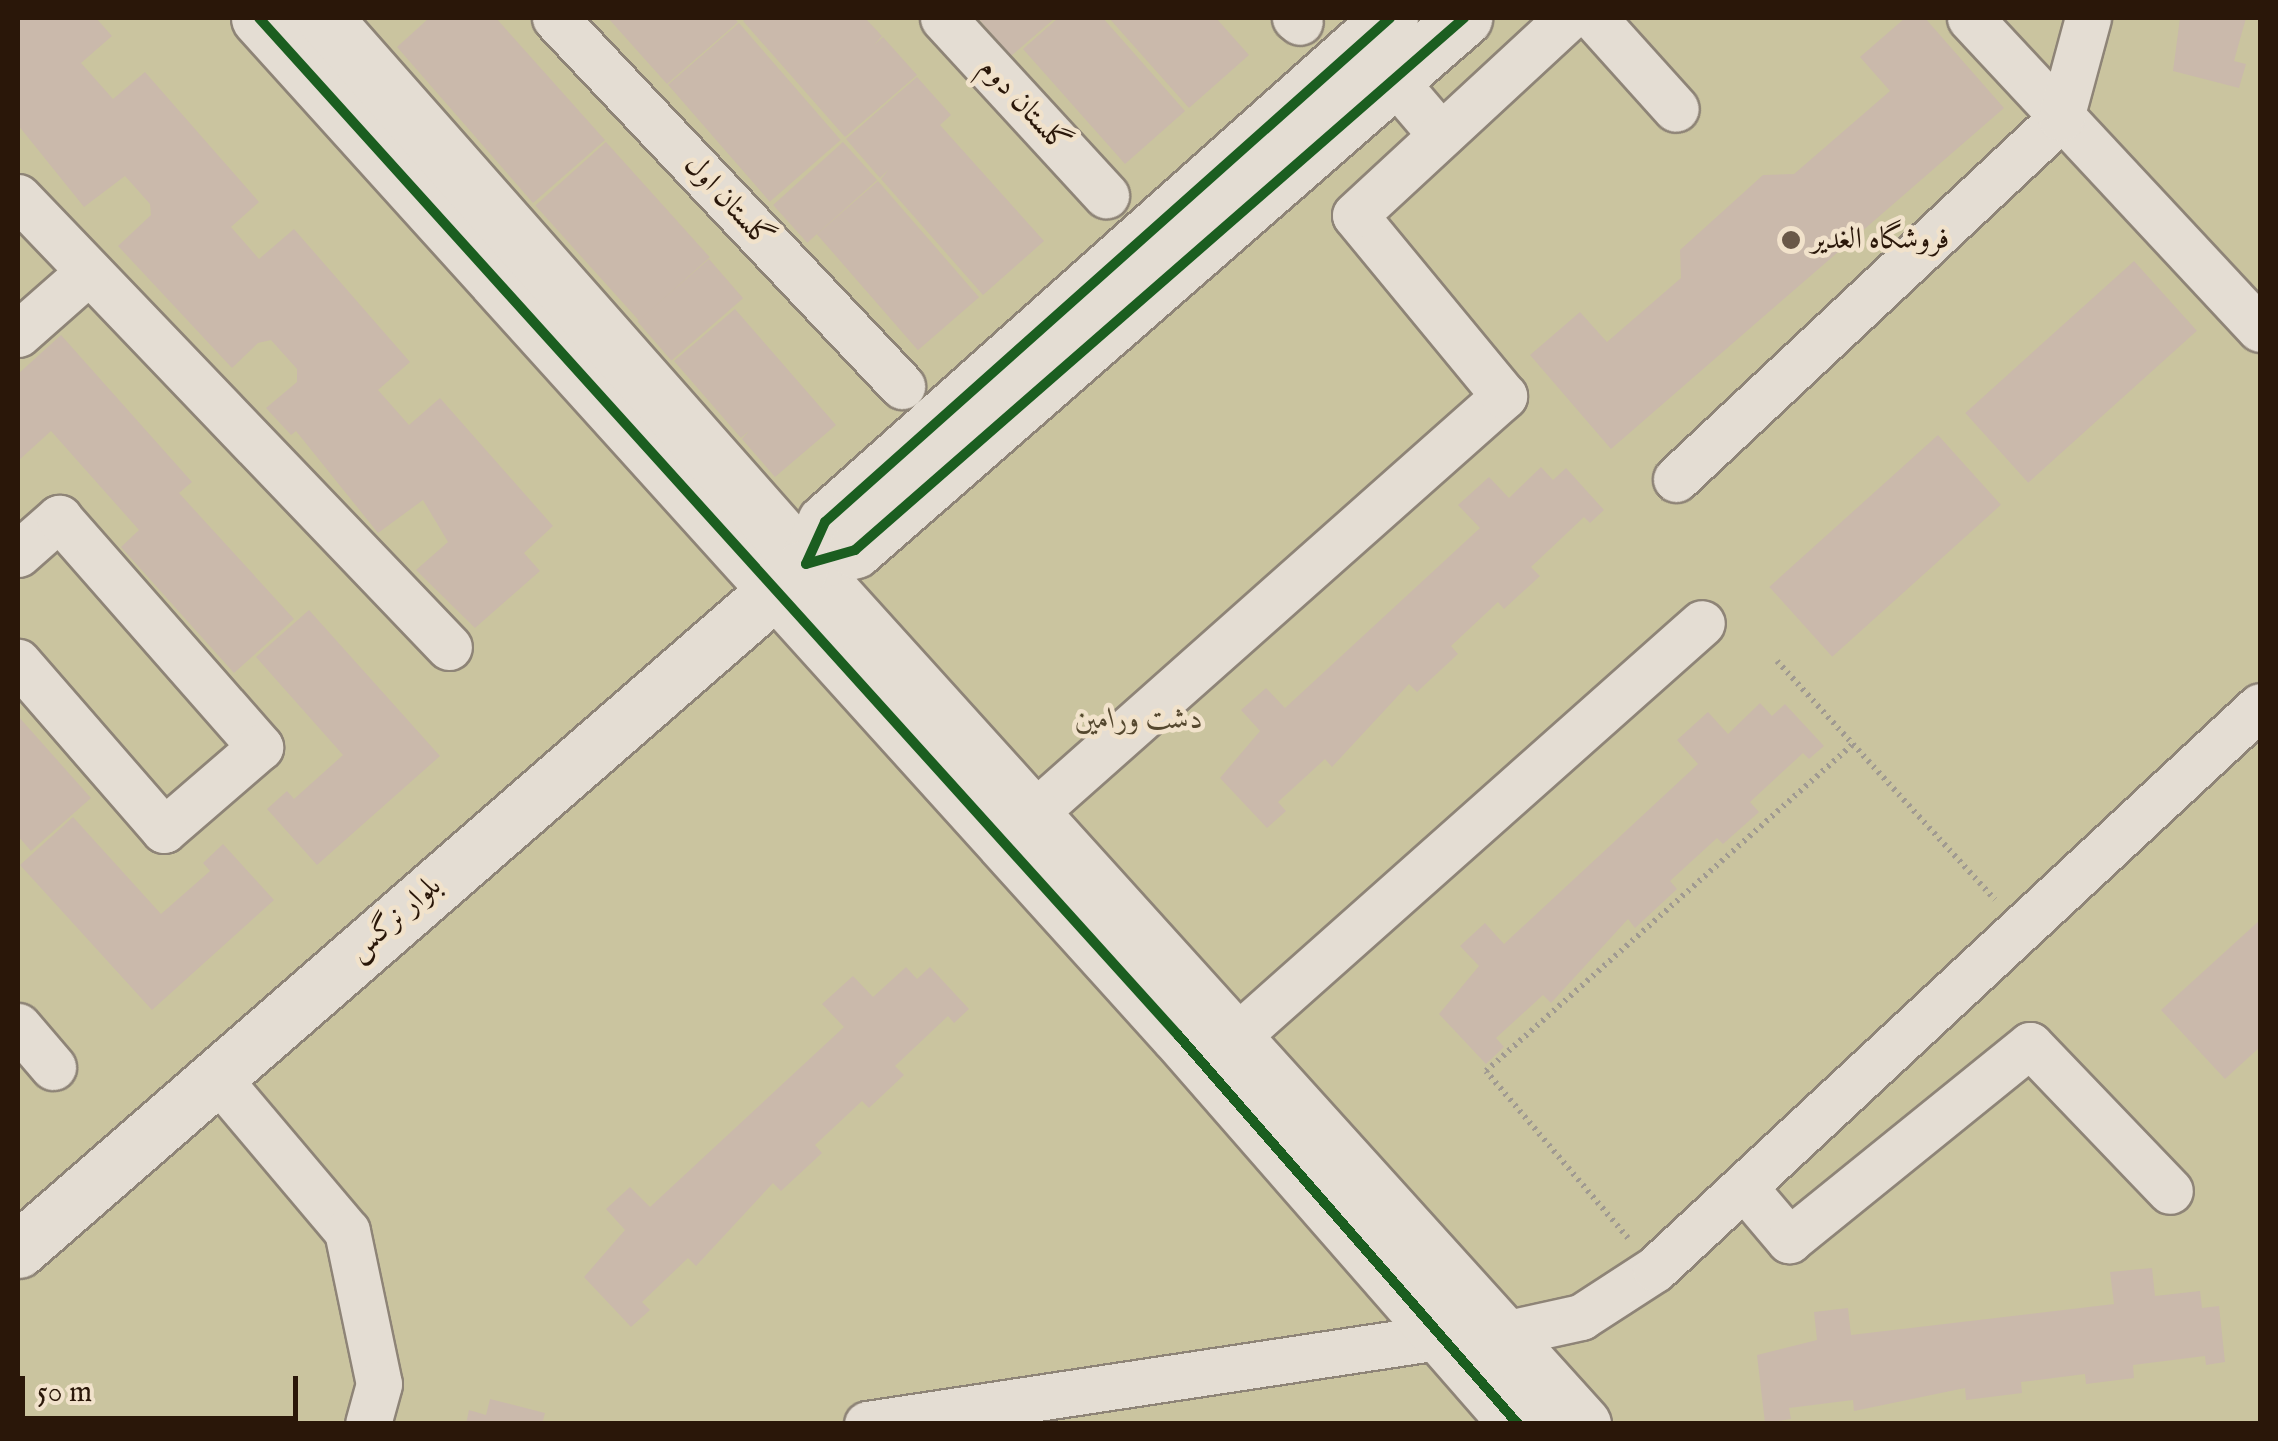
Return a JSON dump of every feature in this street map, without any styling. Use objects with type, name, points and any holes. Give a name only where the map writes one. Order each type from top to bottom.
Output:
[{"type":"street","points":[[258,18],[790,578],[1033,814],[1583,1424]]},
{"type":"street","points":[[324,18],[790,578],[1518,1424]]},
{"type":"street","name":"گلستان اول","points":[[555,18],[902,386]]},
{"type":"street","name":"گلستان دوم","points":[[943,18],[1106,195]]},
{"type":"street","points":[[790,578],[825,522],[1382,47],[1464,18]]},
{"type":"street","points":[[1033,814],[1504,396],[1356,215],[1568,18]]},
{"type":"street","points":[[1594,18],[1676,109]]},
{"type":"street","points":[[1970,18],[2260,329]]},
{"type":"street","points":[[1676,479],[2061,118],[2088,18]]},
{"type":"street","points":[[1382,47],[1441,135]]},
{"type":"street","points":[[18,197],[86,274],[449,647]]},
{"type":"street","points":[[18,334],[86,274]]},
{"type":"street","points":[[18,554],[59,518],[260,746],[164,830],[18,662]]},
{"type":"street","name":"بلوار نرگس","points":[[18,1250],[214,1075],[790,578]]},
{"type":"street","points":[[1236,1037],[1702,623]]},
{"type":"street","points":[[1504,1334],[1581,1317],[1655,1269],[2260,706]]},
{"type":"street","points":[[18,1026],[53,1066]]},
{"type":"street","points":[[1744,1187],[1789,1240],[2030,1045],[2170,1190]]},
{"type":"street","points":[[214,1075],[347,1231],[379,1384],[368,1424]]},
{"type":"street","points":[[866,1424],[1446,1336]]},
{"type":"path","points":[[1777,661],[2023,930]]},
{"type":"path","points":[[1655,1269],[1486,1072],[1853,744]]},
{"type":"green space","name":"دشت ورامین","points":[[18,18],[2260,18],[2260,1423],[18,1423]]},
{"type":"building","points":[[18,18],[96,18],[112,36],[81,63],[113,99],[145,72],[259,202],[231,227],[259,259],[294,229],[410,362],[378,390],[409,425],[440,398],[553,526],[524,553],[540,571],[475,628],[416,570],[448,542],[423,500],[378,533],[296,431],[291,435],[266,408],[297,382],[297,369],[271,340],[258,343],[232,368],[118,246],[151,215],[150,204],[125,176],[84,207],[18,125]]},
{"type":"building","points":[[429,18],[496,18],[605,140],[533,203],[397,47]]},
{"type":"building","points":[[608,18],[734,18],[738,22],[667,84]]},
{"type":"building","points":[[865,18],[882,36],[874,45],[883,37],[917,75],[845,137],[743,21]]},
{"type":"building","points":[[978,18],[1055,18],[1011,56]]},
{"type":"building","points":[[1058,18],[1103,18],[1185,111],[1125,164],[1023,49]]},
{"type":"building","points":[[1109,18],[1216,18],[1249,55],[1189,108]]},
{"type":"building","points":[[1905,18],[1925,18],[2004,108],[1611,449],[1530,355],[1580,312],[1607,342],[1681,278],[1680,250],[1763,175],[1794,174],[1890,91],[1860,57]]},
{"type":"building","points":[[2180,18],[2246,18],[2234,61],[2246,64],[2239,88],[2173,71]]},
{"type":"building","points":[[739,23],[841,140],[770,202],[668,85]]},
{"type":"building","points":[[917,77],[951,115],[940,125],[1044,241],[983,295],[881,179],[889,169],[880,178],[846,139]]},
{"type":"building","points":[[606,142],[710,257],[639,321],[535,206]]},
{"type":"building","points":[[843,142],[877,180],[807,243],[773,205]]},
{"type":"building","points":[[878,181],[979,297],[918,350],[817,234]]},
{"type":"building","points":[[709,259],[743,298],[671,361],[637,321]]},
{"type":"building","points":[[2134,261],[2197,331],[2028,483],[1965,413]]},
{"type":"building","points":[[735,309],[836,425],[775,477],[742,439],[749,431],[741,438],[674,361]]},
{"type":"building","points":[[61,335],[192,482],[179,493],[294,619],[234,673],[121,547],[139,530],[51,431],[18,461],[18,374]]},
{"type":"building","points":[[1938,435],[2001,505],[1832,657],[1769,587]]},
{"type":"building","points":[[1541,467],[1553,480],[1566,468],[1604,510],[1590,523],[1584,517],[1531,567],[1540,576],[1504,609],[1498,602],[1451,646],[1458,654],[1417,692],[1409,684],[1332,767],[1325,759],[1278,802],[1286,811],[1267,828],[1220,778],[1260,731],[1241,710],[1266,688],[1285,708],[1480,528],[1458,505],[1489,477],[1509,498]]},
{"type":"building","points":[[309,610],[440,756],[317,865],[267,809],[287,791],[294,799],[343,755],[256,657]]},
{"type":"building","points":[[1760,703],[1772,716],[1785,704],[1824,746],[1809,759],[1803,753],[1750,802],[1759,812],[1723,844],[1717,838],[1670,881],[1677,889],[1635,928],[1628,919],[1551,1003],[1543,995],[1496,1038],[1504,1047],[1486,1064],[1439,1014],[1479,966],[1460,946],[1485,923],[1504,944],[1698,764],[1677,740],[1708,712],[1728,734]]},
{"type":"building","points":[[18,716],[91,798],[31,851],[18,836]]},
{"type":"building","points":[[73,817],[161,914],[210,871],[203,863],[223,844],[274,900],[152,1010],[20,865]]},
{"type":"building","points":[[2260,920],[2260,1047],[2225,1079],[2161,1010]]},
{"type":"building","points":[[906,967],[917,979],[930,967],[969,1009],[954,1023],[948,1016],[895,1066],[904,1075],[869,1108],[862,1101],[815,1145],[822,1153],[781,1191],[773,1183],[696,1266],[688,1258],[642,1302],[650,1310],[631,1327],[584,1277],[625,1230],[606,1209],[630,1187],[650,1207],[844,1027],[822,1004],[853,976],[873,997]]},
{"type":"building","points":[[2152,1268],[2155,1296],[2200,1291],[2202,1308],[2219,1306],[2225,1362],[2206,1365],[2205,1356],[2133,1365],[2134,1378],[2086,1384],[2085,1374],[2021,1382],[2022,1393],[1966,1400],[1965,1388],[1854,1411],[1853,1400],[1789,1408],[1791,1419],[1765,1423],[1757,1355],[1817,1340],[1814,1312],[1848,1308],[1851,1335],[2114,1304],[2110,1272]]},
{"type":"building","points":[[490,1399],[545,1413],[542,1424],[466,1424],[469,1410],[486,1415]]},
{"type":"cycle path","points":[[259,18],[1178,1035],[1518,1424]]},
{"type":"cycle path","points":[[1390,18],[825,522],[806,564],[855,550],[1464,18]]},
{"type":"place","name":"فروشگاه الغدیر","points":[[1791,240]]}]
